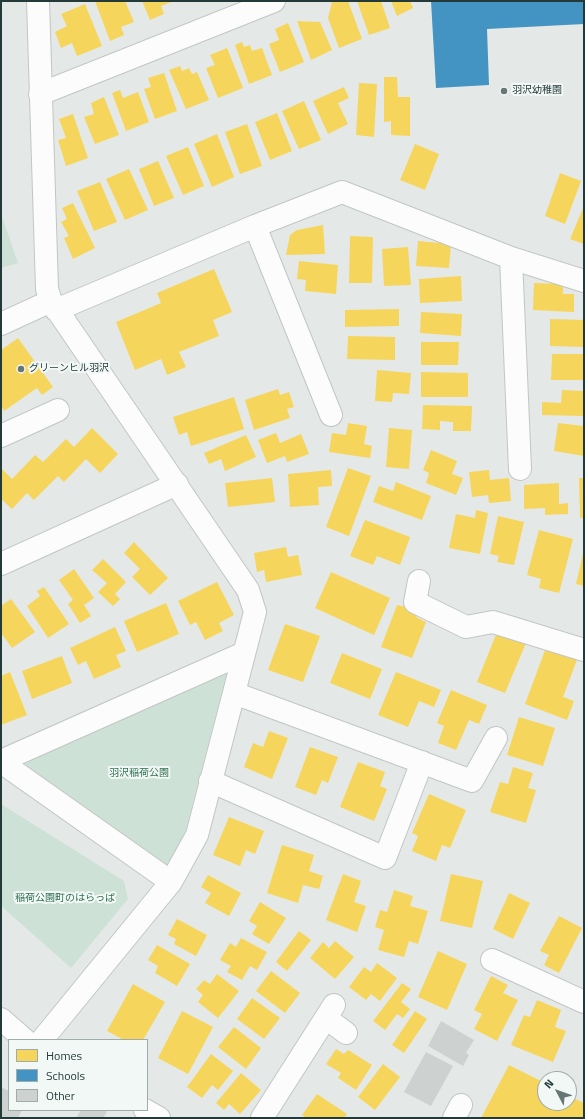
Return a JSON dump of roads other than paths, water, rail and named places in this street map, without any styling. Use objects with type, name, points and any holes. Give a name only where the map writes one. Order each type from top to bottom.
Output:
[{"type":"street","points":[[1,1020],[22,1039],[171,882],[197,835],[255,612],[248,590],[54,306],[47,289],[38,1]]},
{"type":"street","points":[[40,94],[274,1]]},
{"type":"street","points":[[1,324],[54,306],[342,192],[511,258],[584,281]]},
{"type":"street","points":[[255,226],[331,415]]},
{"type":"street","points":[[511,258],[520,469]]},
{"type":"street","points":[[1,436],[58,410]]},
{"type":"street","points":[[1,564],[177,484]]},
{"type":"street","points":[[419,581],[414,602],[466,627],[493,622],[584,650]]},
{"type":"street","points":[[1,762],[244,653]]},
{"type":"street","points":[[234,693],[472,781],[496,738]]},
{"type":"street","points":[[1,762],[171,882]]},
{"type":"street","points":[[210,781],[385,858],[422,762]]},
{"type":"street","points":[[492,960],[584,1002]]},
{"type":"street","points":[[262,1118],[330,1012],[346,1033]]},
{"type":"street","points":[[147,1111],[159,1118]]},
{"type":"place","name":"羽沢幼稚園","points":[[504,91]]},
{"type":"place","name":"グリーンヒル羽沢","points":[[21,369]]},
{"type":"park label","name":"羽沢稲荷公園","points":[[139,774]]},
{"type":"park label","name":"稲荷公園町のはらっぱ","points":[[65,899]]}]
